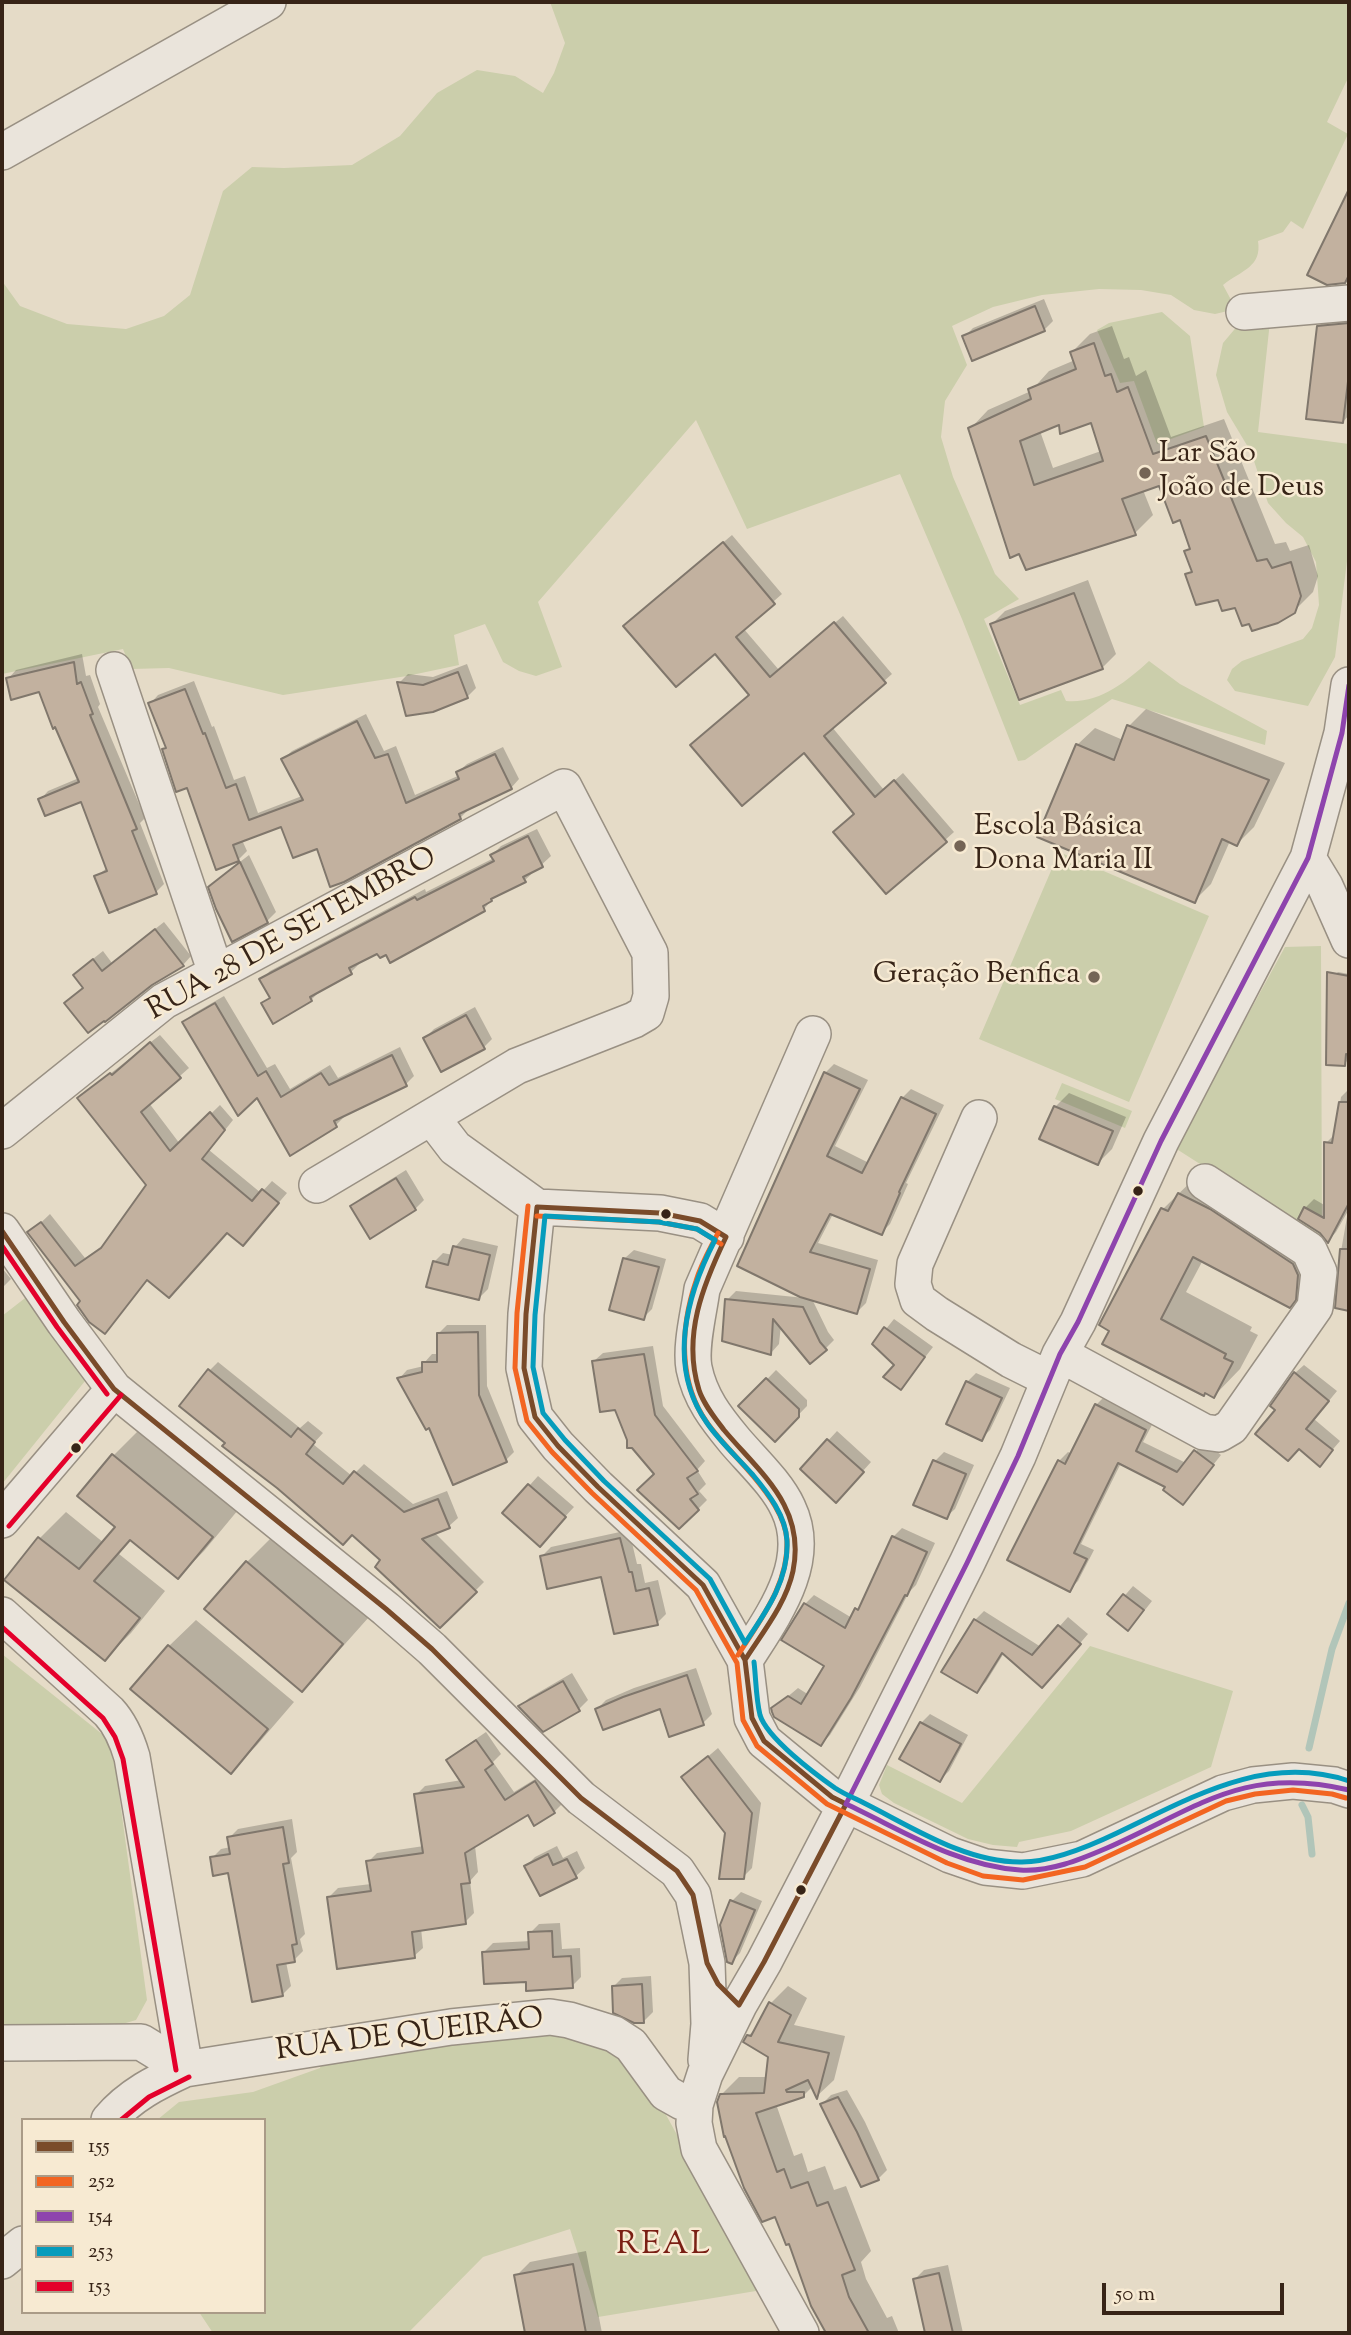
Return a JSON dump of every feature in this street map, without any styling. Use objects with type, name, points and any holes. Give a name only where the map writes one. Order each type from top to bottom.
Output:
[{"type":"street","points":[[2,152],[215,15],[268,2]]},
{"type":"street","points":[[1244,312],[1349,303]]},
{"type":"street","points":[[114,670],[216,973]]},
{"type":"street","points":[[700,2090],[739,2005],[846,1804],[984,1528],[1018,1456],[1055,1366],[1078,1322],[1161,1140],[1308,858],[1346,733],[1349,685]]},
{"type":"street","name":"RUA 28 DE SETEMBRO","points":[[2,1132],[164,1001],[564,788],[650,953],[651,996],[646,1013],[517,1066],[432,1118]]},
{"type":"street","points":[[1308,858],[1325,886],[1349,940]]},
{"type":"street","points":[[745,1660],[779,1605],[793,1572],[796,1551],[794,1524],[778,1492],[715,1417],[703,1398],[693,1366],[696,1327],[702,1289],[813,1034]]},
{"type":"street","points":[[317,1185],[432,1118],[455,1148],[537,1207],[660,1213],[700,1221],[726,1237]]},
{"type":"street","points":[[979,1118],[915,1264],[913,1284],[918,1300],[1011,1360],[1055,1366],[1204,1432],[1219,1434],[1231,1427],[1315,1307],[1319,1272],[1309,1250],[1205,1182]]},
{"type":"street","points":[[537,1207],[526,1314],[524,1368],[535,1417],[574,1463],[703,1585],[745,1660],[752,1718],[764,1741],[832,1797],[950,1855],[985,1867],[1023,1871],[1082,1859],[1223,1793],[1253,1785],[1293,1781],[1334,1785],[1349,1790]]},
{"type":"street","points":[[2,1231],[114,1389],[386,1609],[432,1649],[581,1798],[677,1871],[693,1895],[707,1963],[709,2024],[694,2123],[699,2149],[801,2333]]},
{"type":"street","points":[[2,1520],[114,1389]]},
{"type":"street","points":[[2,1615],[109,1712],[127,1740],[185,2069]]},
{"type":"street","points":[[707,1963],[718,1984],[739,2005]]},
{"type":"street","name":"RUA DE QUEIRÃO","points":[[111,2118],[119,2108],[149,2086],[185,2069],[451,2027],[550,2017],[614,2034],[631,2045],[666,2092],[682,2102],[700,2090]]},
{"type":"street","points":[[2,2043],[141,2042],[185,2069]]},
{"type":"street","points":[[2,2261],[21,2246]]},
{"type":"green space","points":[[550,2],[1349,2],[1349,76],[1327,122],[1348,134],[1303,229],[1291,221],[1283,232],[1258,241],[1254,262],[1223,285],[1236,309],[1215,314],[1194,310],[1171,295],[1141,290],[1099,289],[1042,295],[993,307],[952,326],[967,365],[945,401],[941,437],[953,477],[995,574],[1019,599],[984,619],[1020,705],[1061,690],[1066,701],[1090,699],[1121,684],[1149,661],[1180,684],[1267,731],[1265,745],[1112,699],[1025,760],[1018,761],[962,619],[900,474],[747,529],[696,420],[538,602],[562,667],[536,676],[519,671],[503,662],[485,624],[454,635],[459,665],[407,676],[283,695],[169,668],[131,669],[123,649],[2,674],[2,281],[20,306],[67,324],[126,329],[164,316],[190,295],[223,191],[252,167],[352,165],[400,136],[437,93],[477,70],[515,76],[543,93],[565,43]]},
{"type":"green space","points":[[1162,312],[1190,336],[1204,427],[1157,444],[1134,381],[1120,383],[1097,330],[1109,323]]},
{"type":"green space","points":[[1271,312],[1258,432],[1349,444],[1349,545],[1335,657],[1308,706],[1235,691],[1227,680],[1232,669],[1242,661],[1303,639],[1312,628],[1319,605],[1316,562],[1303,537],[1268,503],[1251,452],[1227,412],[1216,375],[1223,343],[1239,324]]},
{"type":"green space","name":"Geração Benfica","points":[[1059,852],[1209,916],[1129,1102],[979,1039]]},
{"type":"green space","points":[[1321,946],[1322,1242],[1175,1148],[1285,947]]},
{"type":"green space","points":[[1062,1083],[1132,1111],[1125,1128],[1055,1099]]},
{"type":"green space","points":[[29,1295],[85,1381],[2,1484],[2,1316]]},
{"type":"green space","points":[[1090,1646],[1233,1691],[1211,1767],[1071,1831],[1019,1842],[1017,1847],[968,1839],[894,1803],[882,1794],[879,1785],[887,1765],[962,1803]]},
{"type":"green space","points":[[2,1654],[112,1742],[147,2000],[136,2020],[109,2028],[10,2024],[2,2026]]},
{"type":"green space","points":[[568,2034],[617,2053],[665,2113],[762,2290],[598,2317],[570,2229],[483,2257],[408,2333],[213,2333],[200,2314],[266,2314],[266,2118],[159,2118],[179,2102],[253,2092],[320,2068],[323,2057]]},
{"type":"building","points":[[1349,189],[1349,275],[1345,283],[1327,285],[1307,275]]},
{"type":"building","points":[[1035,306],[1045,331],[972,361],[962,336]]},
{"type":"building","points":[[1349,323],[1349,373],[1343,423],[1306,419],[1317,326]]},
{"type":"building","name":"Lar São João de Deus","points":[[1094,343],[1105,376],[1111,374],[1117,392],[1128,387],[1153,454],[1206,436],[1257,561],[1267,559],[1272,568],[1291,562],[1301,596],[1295,613],[1278,623],[1252,631],[1249,624],[1242,626],[1235,608],[1222,611],[1218,600],[1196,605],[1185,574],[1192,572],[1184,551],[1190,549],[1180,520],[1173,523],[1159,486],[1122,499],[1136,535],[1026,570],[1019,554],[1010,558],[968,428],[1031,399],[1028,389],[1076,369],[1070,352]],"holes":[[[1091,423],[1103,461],[1034,485],[1020,441],[1059,425],[1060,434]]]},
{"type":"building","points":[[723,542],[775,604],[736,637],[770,677],[834,622],[886,683],[824,736],[875,797],[894,780],[947,842],[886,894],[833,832],[854,814],[804,753],[742,806],[690,745],[749,695],[715,654],[676,687],[623,626]]},
{"type":"building","points":[[1074,593],[1103,669],[1019,700],[990,624]]},
{"type":"building","points":[[74,662],[77,684],[81,682],[93,714],[90,715],[137,829],[132,831],[157,894],[109,913],[94,876],[107,871],[81,802],[45,816],[38,799],[79,782],[55,727],[53,729],[39,692],[11,700],[6,678]]},
{"type":"building","points":[[458,672],[468,698],[433,712],[406,716],[397,682],[423,685]]},
{"type":"building","points":[[185,689],[226,788],[236,784],[249,820],[303,800],[281,759],[357,721],[375,758],[388,754],[406,803],[459,779],[456,772],[495,754],[512,789],[459,814],[461,819],[330,887],[317,849],[293,858],[281,827],[233,845],[239,861],[216,870],[187,788],[176,792],[162,749],[166,748],[148,703]]},
{"type":"building","points":[[1127,725],[1269,780],[1237,846],[1222,839],[1195,903],[1037,837],[1076,744],[1114,760]]},
{"type":"building","points":[[528,836],[543,867],[523,877],[526,882],[491,899],[492,901],[483,906],[485,911],[390,963],[386,955],[380,958],[377,954],[349,968],[352,974],[310,997],[312,1001],[273,1024],[261,1003],[270,998],[259,979],[415,897],[417,900],[494,861],[490,855]]},
{"type":"building","points":[[240,862],[268,923],[232,942],[208,887]]},
{"type":"building","points":[[155,929],[184,966],[152,985],[88,1033],[64,1003],[83,988],[73,975],[93,959],[102,971]]},
{"type":"building","points":[[1327,972],[1349,976],[1349,1055],[1346,1054],[1345,1066],[1326,1065]]},
{"type":"building","points":[[215,1003],[258,1076],[266,1071],[281,1097],[321,1073],[329,1085],[392,1055],[407,1086],[334,1121],[337,1127],[290,1156],[257,1098],[238,1116],[182,1022]]},
{"type":"building","points":[[466,1015],[485,1049],[441,1072],[423,1038]]},
{"type":"building","points":[[150,1042],[181,1078],[141,1112],[170,1151],[210,1112],[225,1130],[202,1159],[252,1201],[262,1189],[279,1203],[243,1246],[227,1233],[169,1298],[147,1280],[105,1334],[89,1322],[77,1305],[80,1301],[27,1232],[41,1222],[75,1266],[101,1248],[146,1185],[77,1098],[110,1073],[112,1075]]},
{"type":"building","points":[[824,1072],[860,1089],[827,1156],[862,1173],[901,1097],[936,1114],[882,1235],[830,1214],[810,1252],[870,1269],[857,1314],[800,1297],[737,1266]]},
{"type":"building","points":[[1339,1102],[1349,1102],[1349,1203],[1328,1243],[1320,1233],[1298,1219],[1304,1207],[1324,1218],[1324,1142],[1332,1143]]},
{"type":"building","points":[[1054,1106],[1113,1131],[1098,1165],[1039,1139]]},
{"type":"building","points":[[396,1178],[416,1210],[370,1239],[350,1206]]},
{"type":"building","points":[[1178,1193],[1210,1209],[1293,1264],[1298,1275],[1296,1300],[1290,1308],[1193,1257],[1161,1319],[1226,1354],[1224,1358],[1233,1362],[1214,1398],[1205,1393],[1204,1396],[1102,1344],[1109,1331],[1099,1325],[1161,1208],[1168,1211]]},
{"type":"building","points":[[453,1246],[490,1255],[479,1300],[426,1287],[433,1261],[448,1265]]},
{"type":"building","points":[[1340,1249],[1349,1249],[1349,1311],[1335,1308]]},
{"type":"building","points":[[623,1258],[659,1267],[644,1320],[609,1310]]},
{"type":"building","points":[[725,1299],[803,1307],[820,1342],[827,1350],[810,1364],[773,1319],[771,1355],[722,1341]]},
{"type":"building","points":[[884,1327],[925,1357],[901,1390],[883,1377],[894,1365],[872,1344]]},
{"type":"building","points":[[478,1332],[479,1395],[507,1462],[453,1485],[429,1428],[426,1430],[397,1378],[422,1372],[422,1362],[437,1362],[437,1333]]},
{"type":"building","points":[[644,1354],[655,1415],[698,1471],[687,1478],[698,1494],[690,1499],[699,1510],[679,1529],[637,1490],[654,1474],[632,1448],[627,1448],[627,1440],[615,1410],[600,1412],[592,1361]]},
{"type":"building","points":[[208,1369],[291,1437],[298,1428],[315,1442],[306,1454],[343,1484],[354,1471],[404,1512],[438,1499],[450,1528],[422,1539],[477,1592],[440,1628],[375,1567],[380,1560],[352,1535],[343,1545],[277,1488],[222,1446],[225,1443],[179,1406]]},
{"type":"building","points":[[1294,1372],[1329,1401],[1306,1429],[1333,1450],[1320,1467],[1299,1449],[1288,1461],[1255,1434],[1275,1410],[1270,1406]]},
{"type":"building","points":[[766,1378],[799,1409],[799,1417],[775,1442],[738,1406]]},
{"type":"building","points":[[966,1381],[1002,1398],[982,1441],[946,1424]]},
{"type":"building","points":[[1095,1404],[1146,1430],[1136,1451],[1177,1472],[1194,1450],[1214,1465],[1183,1505],[1163,1490],[1165,1487],[1118,1463],[1074,1553],[1087,1559],[1070,1592],[1007,1560],[1058,1460],[1065,1464]]},
{"type":"building","points":[[827,1439],[864,1472],[836,1503],[800,1469]]},
{"type":"building","points":[[112,1454],[213,1537],[178,1579],[130,1540],[94,1581],[140,1618],[105,1661],[4,1580],[38,1537],[79,1569],[115,1527],[77,1496]]},
{"type":"building","points":[[933,1460],[966,1474],[947,1519],[913,1505]]},
{"type":"building","points":[[528,1484],[566,1517],[540,1547],[502,1513]]},
{"type":"building","points":[[892,1536],[927,1552],[907,1596],[905,1595],[851,1698],[821,1746],[774,1717],[772,1712],[771,1708],[788,1696],[801,1704],[824,1666],[781,1640],[804,1603],[845,1628],[855,1608],[858,1610]]},
{"type":"building","points":[[620,1538],[636,1591],[649,1588],[658,1625],[614,1634],[601,1577],[547,1589],[540,1556]]},
{"type":"building","points":[[246,1561],[343,1644],[302,1692],[204,1609]]},
{"type":"building","points":[[1123,1594],[1144,1610],[1128,1631],[1107,1614]]},
{"type":"building","points":[[974,1619],[1032,1655],[1058,1625],[1081,1644],[1042,1688],[1002,1653],[977,1693],[941,1672]]},
{"type":"building","points":[[168,1645],[268,1729],[231,1774],[130,1689]]},
{"type":"building","points":[[687,1675],[704,1725],[669,1737],[660,1709],[603,1730],[595,1709]]},
{"type":"building","points":[[563,1681],[580,1711],[543,1732],[518,1706]]},
{"type":"building","points":[[920,1722],[961,1744],[940,1782],[899,1759]]},
{"type":"building","points":[[476,1740],[493,1764],[485,1770],[505,1800],[535,1781],[555,1813],[534,1826],[528,1815],[465,1853],[470,1883],[461,1884],[466,1924],[412,1932],[415,1958],[337,1969],[327,1897],[371,1891],[366,1861],[423,1853],[414,1794],[464,1787],[446,1760]]},
{"type":"building","points":[[708,1756],[752,1813],[744,1879],[719,1879],[725,1833],[681,1777]]},
{"type":"building","points":[[283,1827],[289,1863],[283,1864],[297,1944],[292,1945],[295,1962],[277,1965],[283,1996],[252,2002],[228,1873],[213,1876],[210,1857],[230,1854],[227,1837]]},
{"type":"building","points":[[548,1854],[553,1865],[567,1859],[577,1878],[540,1896],[524,1866]]},
{"type":"building","points":[[730,1900],[755,1910],[732,1964],[727,1962],[720,1925]]},
{"type":"building","points":[[552,1931],[553,1957],[571,1956],[573,1988],[526,1991],[526,1982],[484,1984],[482,1952],[529,1949],[528,1932]]},
{"type":"building","points":[[642,1984],[644,2023],[634,2023],[613,2013],[612,1986]]},
{"type":"building","points":[[769,2002],[791,2015],[778,2042],[829,2053],[817,2099],[808,2080],[786,2090],[804,2092],[804,2097],[756,2113],[777,2172],[784,2169],[791,2188],[808,2182],[817,2206],[828,2202],[855,2270],[842,2275],[849,2297],[869,2333],[826,2333],[811,2306],[789,2244],[786,2245],[775,2217],[762,2222],[744,2188],[724,2137],[717,2102],[720,2094],[764,2093],[768,2057],[743,2042],[747,2035],[751,2036]]},
{"type":"building","points":[[838,2097],[879,2180],[861,2187],[820,2104]]},
{"type":"building","points":[[573,2264],[586,2333],[525,2333],[514,2275]]},
{"type":"building","points":[[939,2273],[953,2333],[925,2333],[913,2279]]},
{"type":"waterway","points":[[1309,1748],[1332,1649],[1349,1603]]},
{"type":"waterway","points":[[1302,1805],[1308,1817],[1312,1854]]},
{"type":"transit line","name":"154","points":[[846,1804],[1018,1456],[1060,1354],[1078,1322],[1161,1141],[1308,858],[1342,733],[1349,685]]},
{"type":"transit line","name":"252","points":[[528,1206],[517,1313],[515,1368],[527,1421],[552,1452],[592,1493],[696,1590],[737,1663],[743,1720],[757,1746],[827,1804],[947,1863],[983,1876],[1023,1880],[1085,1867],[1226,1801],[1255,1794],[1293,1790],[1346,1798]]},
{"type":"transit line","name":"155","points":[[537,1207],[660,1213],[700,1221],[726,1237],[698,1311],[694,1331],[694,1370],[699,1390],[710,1411],[766,1477],[787,1510],[793,1528],[795,1548],[793,1571],[785,1595],[745,1660],[703,1585],[598,1487],[558,1446],[535,1417],[524,1368],[526,1314],[537,1207]]},
{"type":"transit line","name":"252","points":[[537,1216],[659,1222],[697,1229],[721,1244]]},
{"type":"transit line","name":"253","points":[[545,1216],[659,1222],[697,1229],[715,1240],[689,1308],[684,1355],[687,1379],[707,1423],[753,1475],[775,1505],[787,1541],[784,1569],[775,1595],[745,1643],[710,1579],[604,1481],[543,1413],[533,1367],[535,1315],[545,1216]]},
{"type":"transit line","name":"155","points":[[2,1231],[114,1389],[386,1609],[432,1649],[581,1798],[677,1871],[693,1895],[707,1963],[718,1984],[739,2005]]},
{"type":"transit line","name":"252","points":[[718,1233],[700,1269],[687,1317],[685,1355],[691,1391],[713,1431],[770,1498],[783,1522],[787,1540],[783,1572],[772,1601],[738,1655]]},
{"type":"transit line","name":"153","points":[[2,1246],[107,1394]]},
{"type":"transit line","name":"153","points":[[9,1526],[121,1395]]},
{"type":"transit line","name":"153","points":[[2,1627],[103,1718],[115,1737],[123,1759],[176,2070]]},
{"type":"transit line","name":"155","points":[[745,1660],[752,1718],[764,1741],[832,1797],[846,1804]]},
{"type":"transit line","name":"253","points":[[754,1662],[759,1709],[764,1724],[804,1765],[838,1790],[940,1842],[980,1857],[1022,1862],[1071,1852],[1201,1794],[1258,1776],[1288,1772],[1318,1774],[1349,1781]]},
{"type":"transit line","name":"154","points":[[846,1804],[930,1845],[974,1862],[1031,1870],[1053,1867],[1086,1857],[1196,1805],[1250,1787],[1279,1783],[1312,1784],[1349,1790]]},
{"type":"transit line","name":"155","points":[[739,2005],[846,1804]]},
{"type":"transit line","name":"153","points":[[123,2118],[149,2097],[189,2077]]},
{"type":"place","name":"Lar São João de Deus","points":[[1145,473]]},
{"type":"place","name":"Escola Básica Dona Maria II","points":[[960,846]]},
{"type":"place","name":"Geração Benfica","points":[[1094,977]]},
{"type":"district","name":"REAL","points":[[664,2248]]}]
